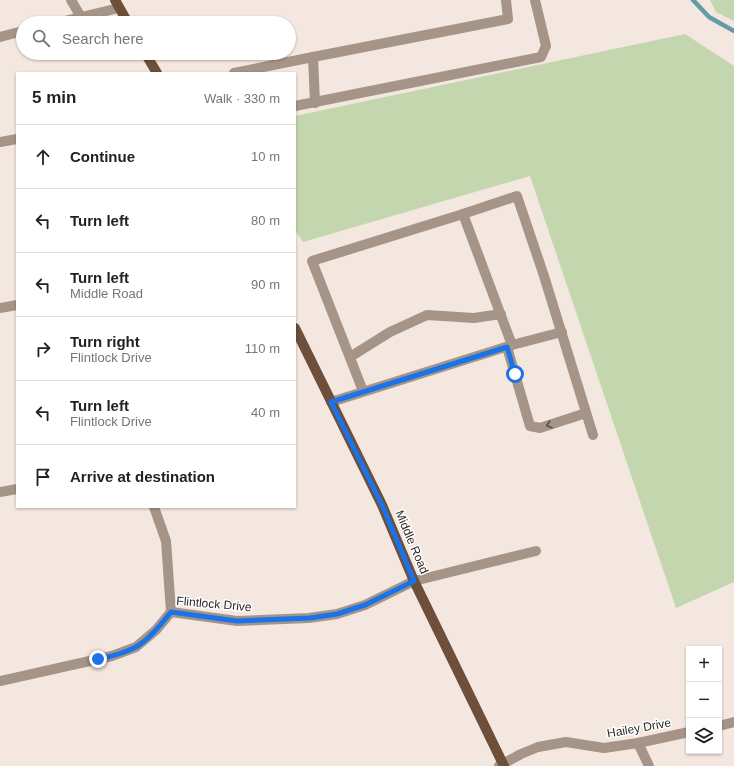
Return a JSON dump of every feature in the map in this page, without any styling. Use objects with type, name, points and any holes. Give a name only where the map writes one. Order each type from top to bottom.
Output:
[{"type":"main road","points":[[117,4],[124,16]]},
{"type":"main road","points":[[149,60],[156,72]]},
{"type":"main road","name":"Middle Road","points":[[296,330],[382,505],[414,581],[502,766]]},
{"type":"street","points":[[71,0],[80,16]]},
{"type":"street","points":[[239,72],[508,19],[506,0]]},
{"type":"street","points":[[296,106],[542,57],[546,46],[535,0]]},
{"type":"street","points":[[84,16],[117,4]]},
{"type":"street","points":[[0,37],[16,33]]},
{"type":"street","points":[[313,57],[315,102]]},
{"type":"street","points":[[0,142],[16,139]]},
{"type":"street","points":[[363,392],[312,262],[517,196],[562,332],[593,436]]},
{"type":"street","points":[[463,214],[501,314],[530,426],[540,428],[586,413]]},
{"type":"street","points":[[0,308],[16,305]]},
{"type":"street","points":[[350,358],[390,332],[427,315],[474,318],[501,314]]},
{"type":"street","points":[[331,402],[510,346],[562,332]]},
{"type":"street","points":[[0,492],[16,489]]},
{"type":"street","points":[[154,508],[166,541],[171,612]]},
{"type":"street","name":"Flintlock Drive","points":[[0,681],[112,656],[136,647],[156,630],[171,612],[237,621],[310,618],[337,614],[365,605],[414,581],[536,550]]},
{"type":"street","points":[[722,725],[734,722]]},
{"type":"street","name":"Hailey Drive","points":[[502,766],[520,754],[538,747],[566,742],[604,748],[638,744],[686,733]]},
{"type":"street","points":[[638,744],[649,766]]},
{"type":"green space","points":[[710,0],[734,0],[734,21],[716,12]]},
{"type":"green space","points":[[685,34],[734,66],[734,582],[676,608],[530,176],[303,242],[296,232],[296,116]]},
{"type":"waterway","points":[[693,0],[709,17],[734,31]]},
{"type":"route","points":[[98,659],[112,656],[136,647],[156,630],[171,612],[237,621],[310,618],[337,614],[365,605],[414,581],[382,505],[331,402],[507,347],[515,374]]}]
